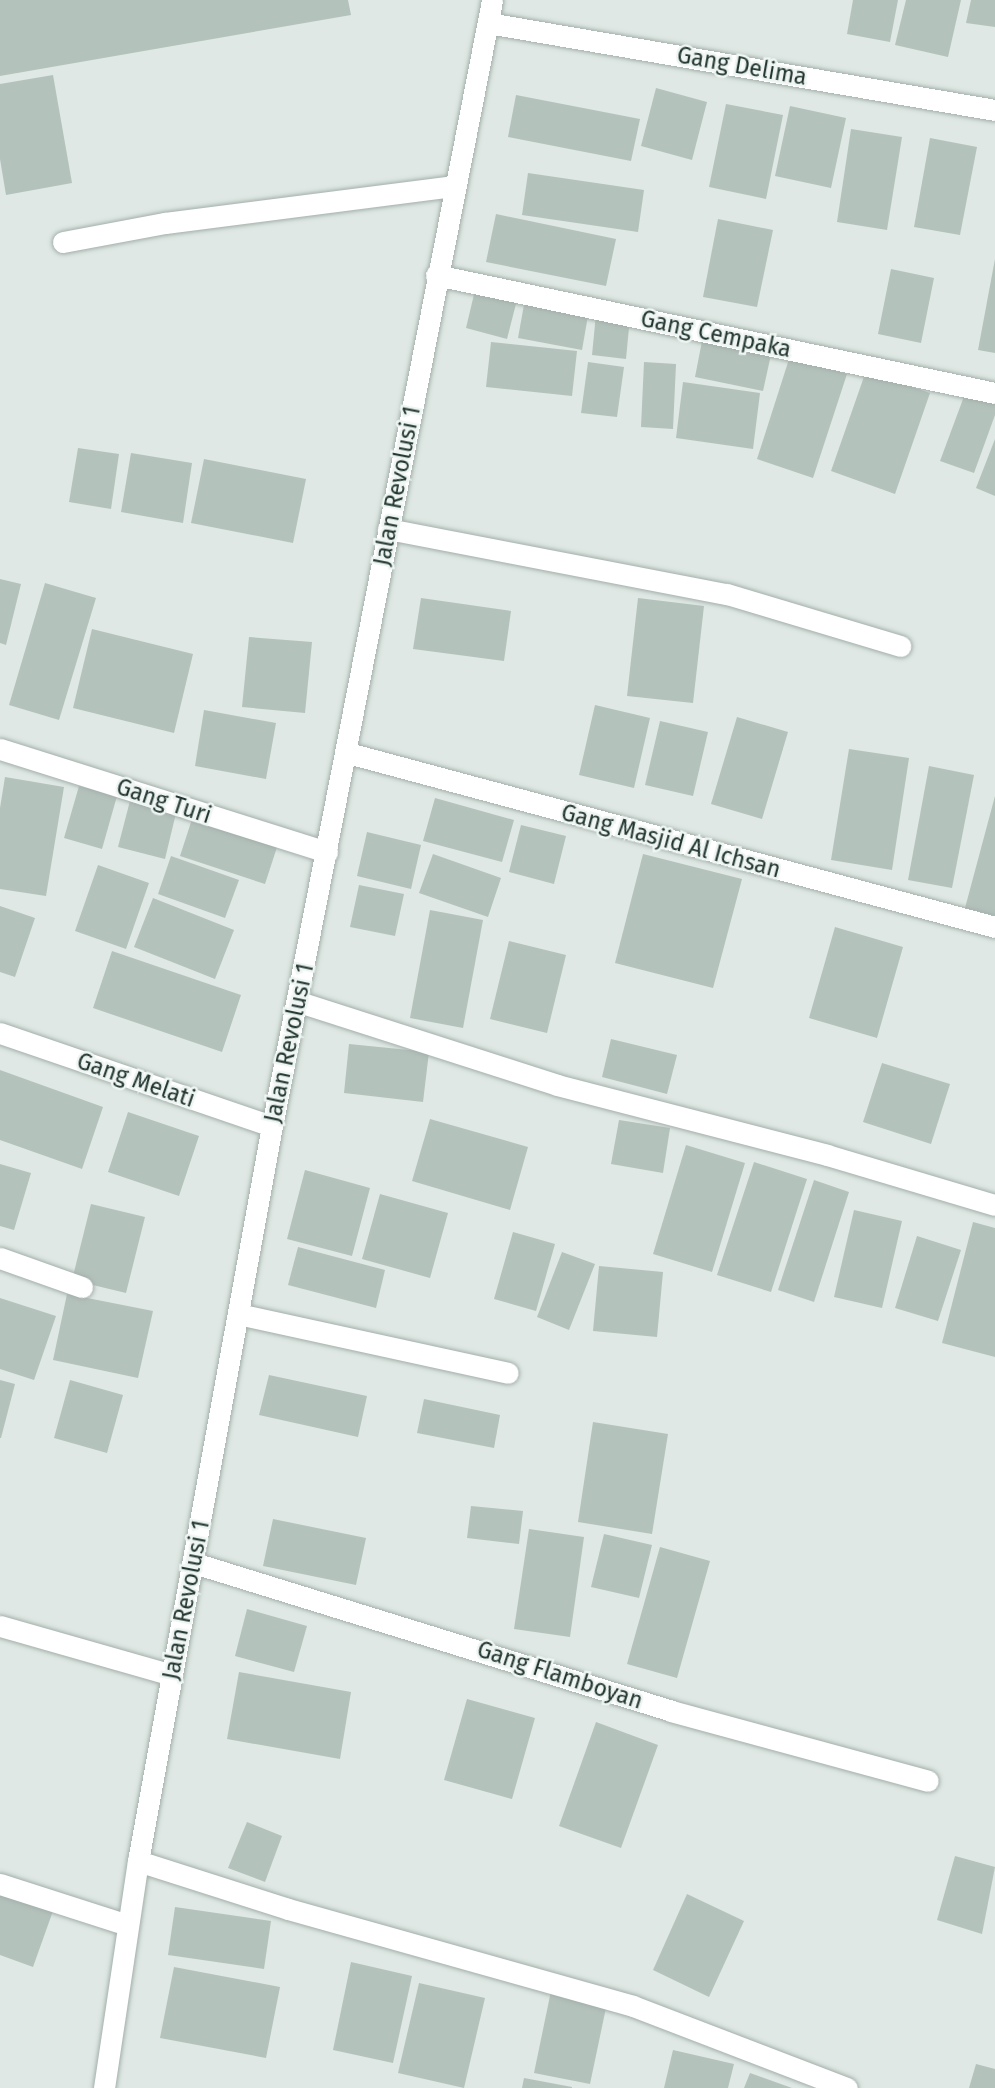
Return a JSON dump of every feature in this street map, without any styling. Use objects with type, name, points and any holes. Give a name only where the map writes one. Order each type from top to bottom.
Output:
[{"type":"street","name":"Jalan Revolusi 1","points":[[104,2088],[138,1861],[272,1126],[348,753],[453,186],[492,0]]},
{"type":"street","name":"Gang Delima","points":[[488,23],[995,110]]},
{"type":"street","points":[[63,242],[166,223],[453,186]]},
{"type":"street","name":"Gang Cempaka","points":[[436,275],[995,393]]},
{"type":"street","points":[[388,529],[727,594],[900,646]]},
{"type":"street","name":"Gang Turi","points":[[0,749],[327,852]]},
{"type":"street","name":"Gang Masjid Al Ichsan","points":[[348,753],[995,927]]},
{"type":"street","points":[[299,1002],[557,1085],[827,1155],[995,1205]]},
{"type":"street","name":"Gang Melati","points":[[0,1033],[272,1126]]},
{"type":"street","points":[[0,1258],[82,1287]]},
{"type":"street","points":[[238,1314],[508,1373]]},
{"type":"street","name":"Gang Flamboyan","points":[[194,1563],[671,1711],[928,1781]]},
{"type":"street","points":[[0,1626],[172,1675]]},
{"type":"street","points":[[138,1861],[288,1909],[633,2006],[847,2088]]},
{"type":"street","points":[[0,1884],[128,1925]]},
{"type":"building","points":[[0,0],[348,0],[351,15],[0,76]]},
{"type":"building","points":[[853,0],[898,0],[890,42],[847,34]]},
{"type":"building","points":[[906,0],[961,0],[948,57],[895,45]]},
{"type":"building","points":[[971,0],[995,0],[995,27],[966,23]]},
{"type":"building","points":[[53,75],[72,183],[6,195],[0,159],[0,84]]},
{"type":"building","points":[[656,88],[707,102],[692,160],[641,146]]},
{"type":"building","points":[[516,95],[640,119],[631,161],[508,137]]},
{"type":"building","points":[[726,104],[783,115],[766,199],[709,187]]},
{"type":"building","points":[[790,106],[846,118],[831,188],[775,176]]},
{"type":"building","points":[[851,129],[902,137],[887,230],[837,222]]},
{"type":"building","points":[[930,138],[977,147],[960,235],[914,227]]},
{"type":"building","points":[[528,173],[644,190],[638,232],[522,215]]},
{"type":"building","points":[[496,214],[616,239],[606,286],[486,262]]},
{"type":"building","points":[[718,219],[773,230],[757,307],[703,297]]},
{"type":"building","points":[[995,259],[995,353],[978,350]]},
{"type":"building","points":[[891,269],[934,278],[921,343],[878,334]]},
{"type":"building","points":[[476,286],[518,296],[507,339],[466,328]]},
{"type":"building","points":[[525,299],[589,310],[582,350],[518,338]]},
{"type":"building","points":[[596,314],[630,317],[626,359],[592,355]]},
{"type":"building","points":[[703,336],[772,350],[763,391],[695,377]]},
{"type":"building","points":[[491,342],[577,351],[572,396],[486,387]]},
{"type":"building","points":[[790,356],[847,374],[813,478],[757,459]]},
{"type":"building","points":[[588,362],[624,367],[617,417],[581,413]]},
{"type":"building","points":[[644,362],[676,364],[673,429],[641,427]]},
{"type":"building","points":[[866,371],[930,393],[895,494],[831,471]]},
{"type":"building","points":[[683,382],[760,393],[753,449],[676,438]]},
{"type":"building","points":[[966,391],[995,402],[995,415],[974,473],[940,461]]},
{"type":"building","points":[[995,439],[995,496],[976,488]]},
{"type":"building","points":[[78,448],[119,454],[111,509],[69,502]]},
{"type":"building","points":[[131,453],[192,463],[183,523],[121,512]]},
{"type":"building","points":[[204,459],[306,479],[293,543],[191,523]]},
{"type":"building","points":[[0,579],[21,584],[6,645],[0,643]]},
{"type":"building","points":[[45,583],[96,598],[59,720],[9,705]]},
{"type":"building","points":[[421,598],[511,611],[504,661],[413,649]]},
{"type":"building","points":[[638,598],[704,606],[693,703],[627,696]]},
{"type":"building","points":[[92,629],[193,654],[174,733],[73,708]]},
{"type":"building","points":[[249,637],[312,642],[305,713],[242,707]]},
{"type":"building","points":[[595,705],[650,718],[634,788],[579,775]]},
{"type":"building","points":[[204,710],[276,723],[266,779],[195,766]]},
{"type":"building","points":[[737,717],[788,732],[762,819],[711,804]]},
{"type":"building","points":[[660,721],[708,732],[693,796],[645,785]]},
{"type":"building","points":[[849,749],[909,758],[892,870],[831,860]]},
{"type":"building","points":[[929,766],[974,775],[952,888],[908,880]]},
{"type":"building","points":[[5,777],[64,787],[46,896],[0,889],[0,808]]},
{"type":"building","points":[[79,786],[117,796],[102,849],[64,838]]},
{"type":"building","points":[[995,796],[995,916],[965,908]]},
{"type":"building","points":[[131,797],[177,809],[165,859],[118,847]]},
{"type":"building","points":[[435,798],[514,820],[502,862],[423,841]]},
{"type":"building","points":[[194,813],[279,841],[265,884],[180,856]]},
{"type":"building","points":[[521,825],[566,836],[554,884],[509,872]]},
{"type":"building","points":[[367,832],[421,845],[411,889],[357,876]]},
{"type":"building","points":[[433,854],[501,878],[488,917],[419,893]]},
{"type":"building","points":[[643,854],[742,879],[713,988],[615,963]]},
{"type":"building","points":[[171,856],[239,880],[225,918],[158,894]]},
{"type":"building","points":[[98,865],[149,883],[126,949],[75,931]]},
{"type":"building","points":[[359,885],[404,894],[395,936],[350,927]]},
{"type":"building","points":[[153,898],[234,930],[215,979],[134,947]]},
{"type":"building","points":[[0,906],[35,918],[15,977],[0,972]]},
{"type":"building","points":[[430,910],[483,920],[463,1028],[410,1018]]},
{"type":"building","points":[[835,927],[903,947],[877,1038],[809,1018]]},
{"type":"building","points":[[509,941],[566,955],[547,1033],[490,1019]]},
{"type":"building","points":[[112,951],[241,995],[222,1052],[93,1008]]},
{"type":"building","points":[[611,1039],[677,1055],[667,1094],[602,1077]]},
{"type":"building","points":[[349,1044],[429,1052],[423,1102],[344,1093]]},
{"type":"building","points":[[882,1063],[950,1084],[931,1144],[863,1122]]},
{"type":"building","points":[[0,1070],[103,1107],[82,1169],[0,1140]]},
{"type":"building","points":[[128,1112],[199,1136],[179,1196],[108,1172]]},
{"type":"building","points":[[430,1119],[528,1147],[510,1210],[412,1181]]},
{"type":"building","points":[[619,1120],[670,1128],[663,1173],[611,1164]]},
{"type":"building","points":[[686,1145],[745,1163],[712,1272],[653,1254]]},
{"type":"building","points":[[754,1162],[807,1179],[771,1292],[717,1275]]},
{"type":"building","points":[[0,1164],[31,1173],[14,1230],[0,1226]]},
{"type":"building","points":[[305,1170],[370,1188],[352,1256],[287,1239]]},
{"type":"building","points":[[814,1180],[849,1192],[814,1302],[778,1290]]},
{"type":"building","points":[[380,1194],[448,1213],[430,1278],[362,1259]]},
{"type":"building","points":[[91,1204],[145,1217],[126,1293],[72,1280]]},
{"type":"building","points":[[854,1210],[902,1221],[882,1308],[834,1297]]},
{"type":"building","points":[[973,1222],[995,1228],[995,1357],[942,1343]]},
{"type":"building","points":[[513,1232],[555,1244],[536,1311],[494,1299]]},
{"type":"building","points":[[917,1236],[961,1250],[938,1321],[895,1308]]},
{"type":"building","points":[[298,1247],[385,1270],[376,1308],[288,1285]]},
{"type":"building","points":[[562,1252],[595,1264],[569,1330],[537,1317]]},
{"type":"building","points":[[599,1266],[663,1272],[657,1337],[593,1331]]},
{"type":"building","points":[[67,1294],[153,1311],[138,1378],[53,1360]]},
{"type":"building","points":[[0,1298],[56,1316],[34,1380],[0,1369]]},
{"type":"building","points":[[269,1375],[367,1396],[358,1437],[259,1415]]},
{"type":"building","points":[[0,1380],[15,1384],[1,1438],[0,1438]]},
{"type":"building","points":[[70,1380],[123,1395],[107,1453],[54,1438]]},
{"type":"building","points":[[424,1399],[500,1415],[494,1448],[417,1433]]},
{"type":"building","points":[[593,1422],[668,1434],[652,1534],[578,1522]]},
{"type":"building","points":[[471,1506],[523,1511],[519,1544],[467,1538]]},
{"type":"building","points":[[273,1519],[366,1538],[356,1585],[263,1566]]},
{"type":"building","points":[[529,1529],[584,1537],[570,1637],[514,1629]]},
{"type":"building","points":[[604,1534],[652,1545],[639,1598],[591,1587]]},
{"type":"building","points":[[660,1547],[710,1561],[677,1678],[627,1664]]},
{"type":"building","points":[[247,1609],[307,1626],[294,1672],[235,1656]]},
{"type":"building","points":[[239,1672],[351,1692],[340,1759],[227,1739]]},
{"type":"building","points":[[467,1699],[535,1718],[512,1799],[444,1780]]},
{"type":"building","points":[[596,1722],[658,1745],[621,1848],[559,1826]]},
{"type":"building","points":[[247,1822],[282,1836],[265,1882],[228,1868]]},
{"type":"building","points":[[955,1856],[995,1867],[982,1934],[937,1920]]},
{"type":"building","points":[[0,1892],[53,1911],[33,1967],[0,1955]]},
{"type":"building","points":[[687,1894],[744,1921],[709,1997],[653,1970]]},
{"type":"building","points":[[175,1907],[271,1921],[264,1969],[168,1955]]},
{"type":"building","points":[[351,1962],[412,1976],[393,2063],[333,2050]]},
{"type":"building","points":[[174,1967],[280,1987],[266,2058],[160,2038]]},
{"type":"building","points":[[419,1983],[485,1998],[464,2088],[398,2073]]},
{"type":"building","points":[[551,1991],[607,2003],[590,2084],[534,2073]]},
{"type":"building","points":[[673,2050],[734,2064],[728,2088],[664,2088]]},
{"type":"building","points":[[976,2064],[995,2069],[995,2088],[969,2088]]},
{"type":"building","points":[[750,2073],[792,2088],[744,2088]]},
{"type":"building","points":[[524,2078],[572,2087],[572,2088],[522,2088]]}]
